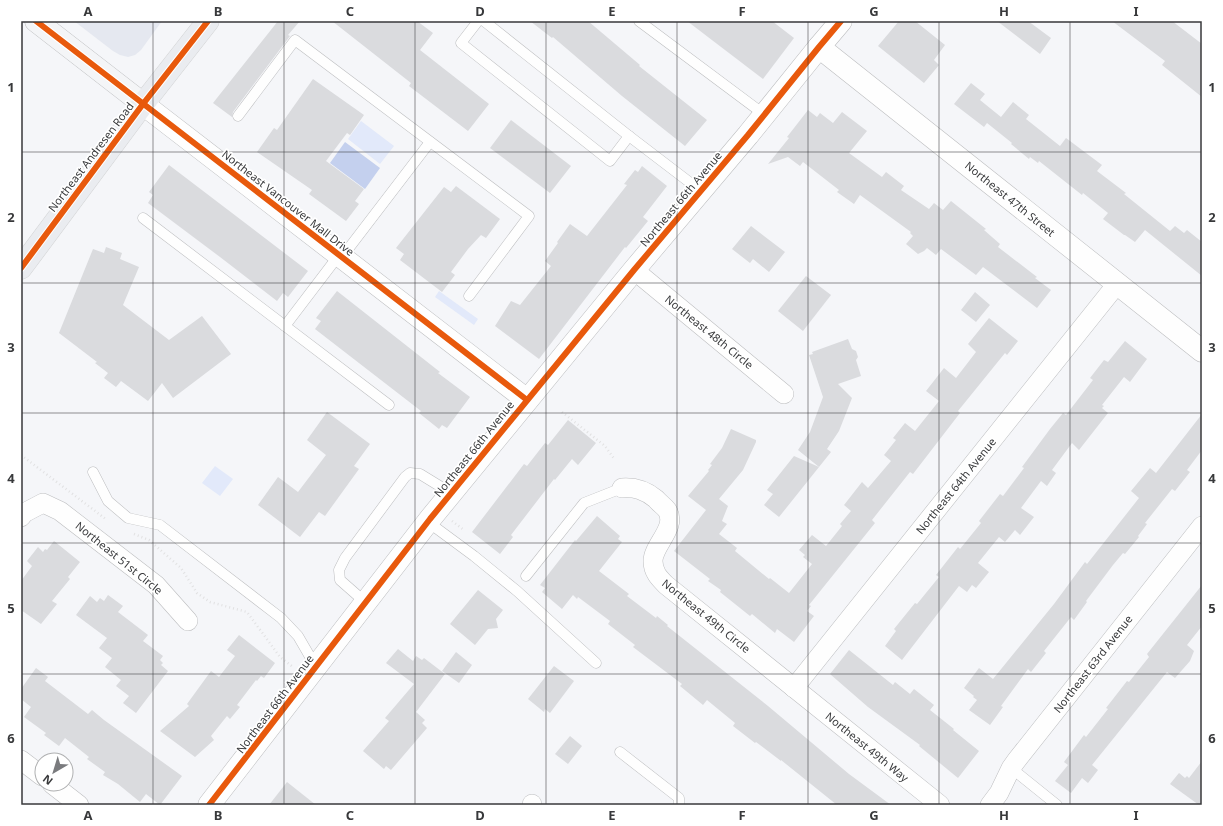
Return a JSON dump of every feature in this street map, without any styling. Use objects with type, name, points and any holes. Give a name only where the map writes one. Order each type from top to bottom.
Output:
[{"type":"main road","name":"Northeast Vancouver Mall Drive","points":[[38,21],[143,104]]},
{"type":"main road","name":"Northeast Andresen Road","points":[[21,268],[143,104],[208,21]]},
{"type":"street","name":"Northeast 66th Avenue","points":[[209,805],[451,493],[634,270],[842,21]]},
{"type":"street","name":"Northeast 47th Street","points":[[819,47],[1202,351]]},
{"type":"street","name":"Northeast Vancouver Mall Drive","points":[[143,104],[527,400]]},
{"type":"street","name":"Northeast 48th Circle","points":[[634,270],[784,394]]},
{"type":"street","name":"Northeast 64th Avenue","points":[[794,688],[1117,284]]},
{"type":"street","name":"Northeast 49th Circle","points":[[622,488],[636,488],[649,494],[667,509],[670,516],[669,525],[653,560],[654,569],[658,577],[794,688]]},
{"type":"street","name":"Northeast 51st Circle","points":[[21,517],[24,513],[43,503],[60,511],[156,585],[188,621]]},
{"type":"street","name":"Northeast 63rd Avenue","points":[[990,805],[999,793],[1011,768],[1202,526]]},
{"type":"street","name":"Northeast 49th Way","points":[[794,688],[940,805]]},
{"type":"street","points":[[21,760],[34,770]]},
{"type":"street","points":[[62,792],[79,805]]},
{"type":"lane","points":[[478,21],[461,43],[610,161],[629,136]]},
{"type":"lane","points":[[484,21],[701,191]]},
{"type":"lane","points":[[639,21],[765,115]]},
{"type":"lane","points":[[238,116],[295,40],[529,216],[469,296]]},
{"type":"lane","points":[[285,326],[430,142]]},
{"type":"lane","points":[[143,218],[389,405]]},
{"type":"lane","points":[[93,472],[108,501],[128,518],[160,525],[281,618],[298,636],[316,667]]},
{"type":"lane","points":[[365,602],[340,580],[340,570],[345,558],[405,477],[410,473],[420,474],[451,493]]},
{"type":"lane","points":[[526,576],[584,503],[622,488]]},
{"type":"lane","points":[[428,522],[474,556],[517,591],[596,663]]},
{"type":"lane","points":[[620,752],[679,798],[679,805]]},
{"type":"lane","points":[[1011,768],[1057,805]]},
{"type":"path","points":[[562,412],[605,446],[615,460]]},
{"type":"path","points":[[21,455],[111,523]]},
{"type":"path","points":[[130,533],[149,540],[181,568],[197,592],[210,602],[247,612],[280,657],[294,668]]},
{"type":"shaded area","points":[[74,21],[162,21],[141,50],[135,55],[128,57],[113,51]]},
{"type":"shaded area","points":[[361,121],[394,146],[380,164],[348,139]]},
{"type":"shaded area","points":[[439,291],[478,319],[474,325],[435,297]]},
{"type":"shaded area","points":[[215,466],[233,479],[220,496],[202,483]]},
{"type":"water","points":[[345,142],[380,168],[365,189],[330,163]]},
{"type":"building","points":[[278,21],[300,21],[288,35],[290,36],[233,112],[232,117],[213,103]]},
{"type":"building","points":[[332,21],[417,21],[433,33],[420,50],[489,104],[468,131],[409,86],[411,83]]},
{"type":"building","points":[[530,21],[588,21],[640,65],[639,66],[707,120],[685,146],[622,96],[553,37],[552,38]]},
{"type":"building","points":[[687,21],[772,21],[794,38],[763,79]]},
{"type":"building","points":[[899,21],[915,21],[945,45],[934,60],[939,65],[924,83],[878,46]]},
{"type":"building","points":[[997,21],[1028,21],[1051,38],[1040,54]]},
{"type":"building","points":[[1112,21],[1172,21],[1202,44],[1202,97],[1162,65],[1165,61]]},
{"type":"building","points":[[313,79],[364,115],[350,135],[347,133],[326,161],[364,189],[355,201],[359,204],[346,221],[309,194],[312,190],[257,152],[274,128],[277,130]]},
{"type":"building","points":[[971,83],[985,94],[980,100],[1001,117],[1013,102],[1029,115],[1026,119],[1060,146],[1066,138],[1102,165],[1097,171],[1126,193],[1124,194],[1170,231],[1175,226],[1184,233],[1187,230],[1202,242],[1202,276],[1145,230],[1135,242],[1124,235],[1103,219],[1108,213],[1083,193],[1082,195],[1039,161],[1038,163],[1030,157],[1029,159],[987,123],[984,127],[954,104]]},
{"type":"building","points":[[808,110],[817,117],[820,113],[833,123],[842,112],[867,131],[849,153],[882,177],[886,172],[904,186],[901,190],[929,209],[934,203],[943,210],[951,201],[986,229],[984,230],[1000,244],[998,247],[1037,277],[1035,278],[1051,290],[1037,308],[983,267],[976,275],[941,249],[936,255],[927,248],[918,254],[906,244],[913,236],[910,233],[911,232],[860,195],[854,204],[837,192],[839,190],[803,162],[800,166],[788,157],[768,164],[789,138],[787,137]]},
{"type":"building","points":[[511,120],[571,166],[550,193],[490,148]]},
{"type":"building","points":[[169,165],[308,271],[288,297],[283,293],[277,301],[148,203],[153,195],[149,192]]},
{"type":"building","points":[[642,166],[667,186],[643,217],[648,221],[626,248],[625,247],[539,359],[495,326],[511,301],[520,305],[551,266],[545,261],[570,224],[587,236],[627,185],[624,184],[635,170],[638,172]]},
{"type":"building","points":[[456,186],[500,219],[486,238],[481,235],[468,249],[451,272],[455,275],[442,292],[400,260],[404,254],[396,248],[444,187],[451,192]]},
{"type":"building","points":[[751,226],[785,252],[769,272],[753,259],[750,263],[732,249]]},
{"type":"building","points":[[106,247],[122,253],[120,259],[139,267],[123,305],[169,340],[202,316],[231,354],[173,398],[162,383],[148,401],[121,381],[116,387],[104,378],[108,373],[95,363],[97,362],[59,333],[93,249],[104,253]]},
{"type":"building","points":[[806,276],[831,295],[803,331],[778,311]]},
{"type":"building","points":[[337,291],[470,397],[447,428],[442,425],[439,429],[419,413],[421,411],[315,329],[321,321],[316,318]]},
{"type":"building","points":[[975,292],[990,305],[976,322],[961,310]]},
{"type":"building","points":[[989,318],[1018,341],[1007,355],[1005,353],[958,411],[960,413],[913,474],[910,472],[872,520],[875,523],[809,605],[811,606],[807,611],[814,616],[794,642],[777,629],[775,633],[752,614],[750,616],[720,592],[721,590],[708,581],[710,579],[674,551],[706,510],[688,496],[709,471],[708,470],[712,465],[710,464],[722,448],[731,429],[756,440],[756,442],[743,470],[719,499],[728,506],[722,521],[727,524],[719,534],[737,548],[735,551],[769,579],[770,578],[789,593],[812,564],[803,557],[805,555],[799,550],[812,535],[826,546],[842,526],[840,524],[851,511],[844,505],[862,482],[868,488],[891,461],[884,455],[896,440],[893,438],[905,423],[915,431],[939,401],[926,391],[944,368],[956,378],[976,352],[968,344]]},
{"type":"building","points":[[848,339],[852,349],[856,351],[858,357],[856,360],[861,376],[838,384],[852,398],[839,431],[827,449],[831,452],[819,467],[798,450],[810,432],[823,397],[809,355],[813,354],[812,352]]},
{"type":"building","points":[[1125,341],[1147,359],[1130,382],[1124,377],[1102,405],[1104,406],[1102,408],[1108,413],[1079,450],[1072,443],[1052,470],[1056,473],[1047,486],[1041,481],[1021,508],[1034,517],[1020,535],[1015,530],[1005,542],[999,537],[978,563],[989,572],[976,588],[972,585],[967,592],[959,586],[902,660],[885,646],[896,631],[894,629],[939,577],[936,575],[958,547],[960,549],[981,523],[979,521],[1000,494],[1003,496],[1050,429],[1063,413],[1066,415],[1093,380],[1090,378],[1104,360],[1108,362]]},
{"type":"building","points":[[327,412],[370,444],[354,466],[359,469],[325,516],[319,512],[300,537],[258,505],[278,477],[298,492],[326,455],[307,440]]},
{"type":"building","points":[[1202,414],[1202,450],[1187,470],[1190,472],[1175,491],[1172,489],[1145,523],[1147,524],[1138,536],[1139,537],[1125,554],[1123,553],[1113,565],[1086,601],[1087,602],[1074,620],[1071,617],[1044,651],[1046,653],[1031,672],[1028,669],[1001,706],[1003,707],[990,725],[969,710],[977,700],[964,688],[979,668],[993,679],[1054,604],[1085,562],[1087,564],[1139,498],[1131,491],[1150,468],[1156,473]]},
{"type":"building","points":[[568,420],[596,443],[578,465],[572,459],[555,480],[554,479],[511,535],[513,537],[500,554],[472,532],[524,464],[527,466],[545,443],[548,445]]},
{"type":"building","points":[[794,456],[819,467],[779,517],[764,505],[773,494],[767,490]]},
{"type":"building","points":[[597,516],[620,536],[618,539],[622,542],[599,571],[629,594],[627,596],[656,618],[657,616],[668,625],[667,626],[768,706],[849,774],[891,805],[837,805],[781,760],[733,726],[735,723],[707,700],[703,705],[680,686],[682,684],[633,647],[635,645],[608,624],[610,621],[578,597],[577,599],[573,595],[562,609],[542,592],[545,588],[540,585],[575,540],[576,541]]},
{"type":"building","points":[[54,541],[80,562],[68,577],[70,579],[52,601],[57,604],[41,624],[21,610],[21,581],[32,566],[27,561],[38,547],[43,552],[45,549],[47,550]]},
{"type":"building","points":[[1202,585],[1202,626],[1187,645],[1194,651],[1190,661],[1175,678],[1167,672],[1092,765],[1098,770],[1088,783],[1082,778],[1071,793],[1055,781],[1068,765],[1064,762],[1084,735],[1086,737],[1108,709],[1106,708],[1127,681],[1129,682],[1149,657],[1147,654]]},
{"type":"building","points":[[478,590],[503,610],[496,619],[498,628],[488,629],[475,645],[450,624]]},
{"type":"building","points":[[108,595],[123,606],[118,612],[148,635],[143,641],[163,656],[160,660],[163,663],[161,665],[168,671],[136,713],[123,703],[129,696],[116,686],[121,680],[105,667],[112,658],[99,648],[107,638],[76,615],[90,596],[97,602],[100,598],[104,601]]},
{"type":"building","points":[[239,635],[275,663],[264,678],[261,676],[257,681],[256,680],[237,705],[240,707],[230,719],[227,716],[211,736],[214,740],[195,757],[160,731],[189,706],[187,704],[211,671],[219,677],[235,656],[227,650]]},
{"type":"building","points":[[398,649],[413,661],[416,656],[422,660],[424,658],[445,674],[416,712],[425,720],[422,723],[427,728],[391,770],[386,766],[384,769],[363,751],[389,721],[385,718],[414,684],[386,663]]},
{"type":"building","points":[[849,650],[893,685],[895,682],[910,694],[914,689],[934,705],[930,710],[979,751],[958,778],[919,746],[920,745],[868,707],[830,674]]},
{"type":"building","points":[[456,652],[472,665],[459,683],[442,671]]},
{"type":"building","points":[[554,666],[574,681],[550,713],[545,709],[544,712],[528,699]]},
{"type":"building","points":[[36,668],[48,677],[45,681],[88,714],[92,710],[182,776],[160,805],[146,794],[140,802],[118,784],[103,775],[105,772],[87,759],[89,757],[65,738],[59,746],[44,735],[46,733],[24,717],[31,707],[21,699],[21,689]]},
{"type":"building","points":[[570,736],[582,746],[568,764],[555,754]]},
{"type":"building","points":[[1202,761],[1202,805],[1199,805],[1170,784],[1179,773],[1185,778],[1187,776],[1189,778]]},
{"type":"building","points":[[287,782],[316,805],[269,805]]},
{"type":"cycle path","points":[[36,21],[527,400]]},
{"type":"cycle path","points":[[21,268],[143,104],[208,21]]},
{"type":"cycle path","points":[[209,805],[430,519],[841,21]]}]
